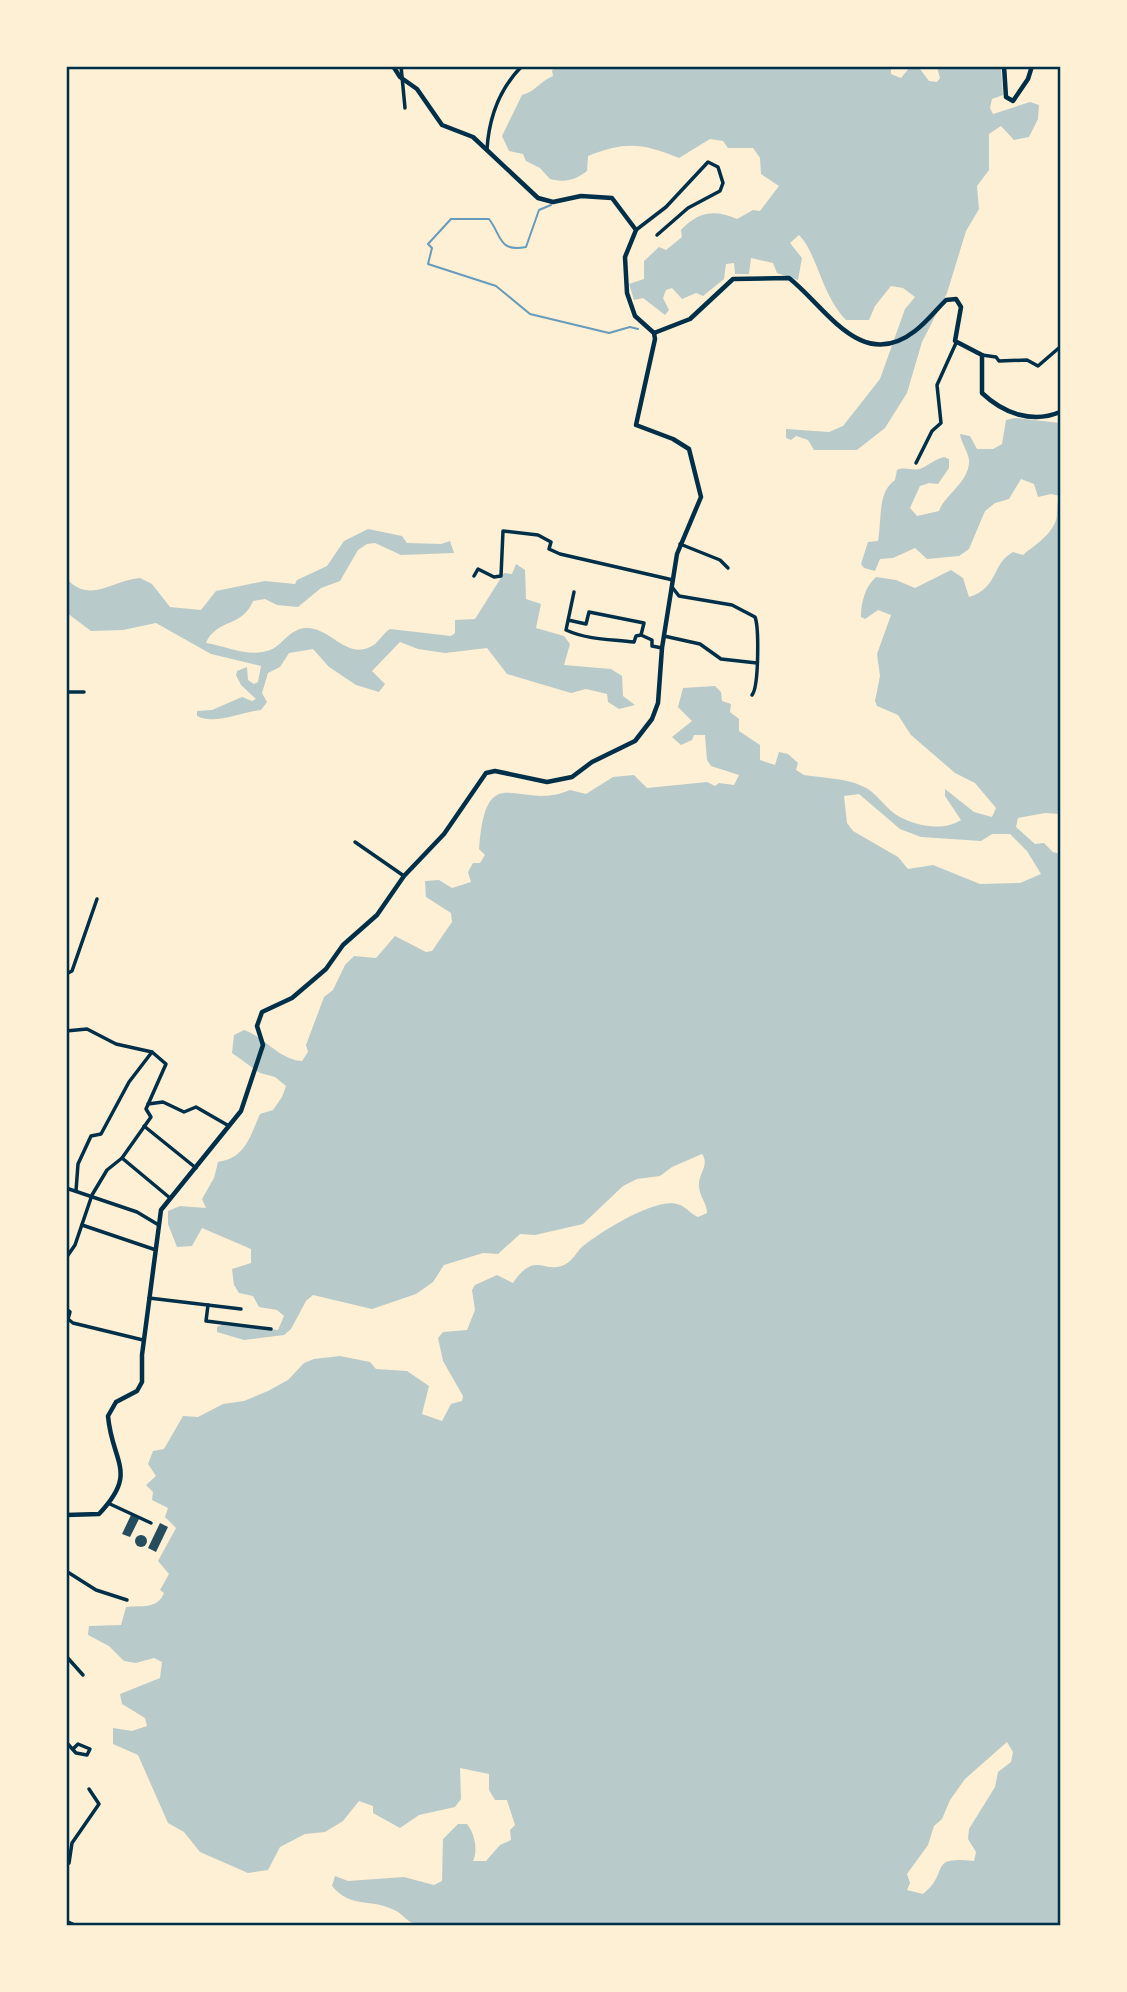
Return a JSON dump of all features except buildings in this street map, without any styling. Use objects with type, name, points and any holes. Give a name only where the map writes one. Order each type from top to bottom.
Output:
[{"type":"street","points":[[393,66],[402,78],[417,89],[439,123],[469,134],[542,200],[555,202],[581,196],[612,198],[636,230]]},
{"type":"street","points":[[401,66],[405,108]]},
{"type":"street","points":[[486,152],[488,129],[497,102],[522,66]]},
{"type":"street","points":[[1004,66],[1006,97],[1013,101],[1028,79],[1032,66]]},
{"type":"street","points":[[654,333],[635,316],[627,293],[625,257],[636,230],[666,207],[707,163],[711,162],[718,167],[723,183],[720,191],[688,208],[657,235]]},
{"type":"street","points":[[654,333],[683,323],[701,311],[729,281],[737,278],[789,278],[855,338],[869,344],[902,340],[918,329],[946,300],[956,299],[961,307],[956,343],[937,385],[941,423],[932,431],[916,463]]},
{"type":"street","points":[[66,1515],[94,1516],[110,1504],[123,1472],[114,1450],[108,1416],[117,1402],[141,1386],[143,1340],[156,1250],[157,1224],[162,1208],[241,1111],[263,1045],[257,1026],[259,1017],[271,1006],[292,998],[326,969],[343,945],[383,908],[404,876],[444,834],[486,773],[495,771],[547,782],[572,777],[592,762],[635,741],[657,711],[671,587],[680,544],[701,497],[692,454],[673,439],[636,425],[652,358],[654,333]]},
{"type":"street","points":[[956,343],[982,355],[1007,362],[1027,360],[1038,366],[1060,347]]},
{"type":"street","points":[[982,355],[981,391],[996,405],[1008,412],[1039,417],[1060,412]]},
{"type":"street","points":[[474,576],[478,569],[494,577],[501,576],[503,531],[538,535],[551,542],[549,549],[560,554],[673,580]]},
{"type":"street","points":[[680,544],[720,560],[728,568]]},
{"type":"street","points":[[671,587],[679,596],[732,605],[755,617],[757,690],[752,695]]},
{"type":"street","points":[[574,592],[566,630],[580,637],[634,642],[636,635],[641,635],[652,640],[652,646],[662,648]]},
{"type":"street","points":[[568,620],[586,624],[589,612],[644,623],[641,635]]},
{"type":"street","points":[[664,636],[700,644],[700,647],[722,659],[757,663]]},
{"type":"street","points":[[66,692],[84,692]]},
{"type":"street","points":[[355,842],[404,876]]},
{"type":"street","points":[[66,974],[72,971],[97,900]]},
{"type":"street","points":[[66,1031],[87,1029],[116,1044],[152,1052],[164,1060],[166,1068],[146,1110],[151,1115],[122,1158],[110,1166],[92,1195],[82,1225],[66,1258]]},
{"type":"street","points":[[76,1191],[79,1164],[91,1136],[101,1134],[129,1082],[152,1052]]},
{"type":"street","points":[[148,1104],[163,1102],[184,1112],[196,1107],[230,1127]]},
{"type":"street","points":[[144,1126],[196,1168]]},
{"type":"street","points":[[122,1158],[170,1198]]},
{"type":"street","points":[[66,1188],[137,1212],[157,1224]]},
{"type":"street","points":[[82,1225],[156,1250]]},
{"type":"street","points":[[149,1298],[241,1309]]},
{"type":"street","points":[[208,1305],[206,1321],[271,1329]]},
{"type":"street","points":[[66,1309],[69,1312],[68,1319],[73,1323],[143,1340]]},
{"type":"street","points":[[110,1504],[151,1523]]},
{"type":"street","points":[[66,1571],[96,1590],[127,1600]]},
{"type":"street","points":[[66,1656],[83,1675]]},
{"type":"street","points":[[66,1742],[74,1748],[76,1754],[89,1752],[89,1747],[78,1744],[74,1748]]},
{"type":"street","points":[[66,1864],[69,1863],[72,1843],[99,1804],[89,1789]]},
{"type":"street","points":[[66,1921],[77,1926]]},
{"type":"shaded area","points":[[563,66],[891,66],[891,74],[901,78],[910,67],[920,69],[929,81],[937,82],[940,78],[937,67],[1001,67],[1003,95],[992,99],[990,108],[993,114],[1030,102],[1039,105],[1038,119],[1029,137],[1014,140],[1001,126],[989,134],[989,170],[977,186],[979,209],[966,231],[947,293],[922,342],[907,393],[885,428],[857,450],[814,450],[808,440],[796,436],[791,440],[786,438],[786,429],[829,432],[843,426],[880,379],[905,309],[915,297],[903,288],[891,286],[875,306],[869,320],[846,320],[831,299],[811,253],[799,235],[790,243],[802,258],[798,280],[777,273],[773,263],[751,258],[749,274],[735,274],[734,263],[726,264],[724,279],[703,296],[696,293],[682,299],[672,288],[666,290],[663,298],[669,310],[665,315],[643,298],[634,300],[629,284],[644,279],[644,261],[659,247],[666,250],[682,237],[681,230],[687,224],[707,214],[721,214],[737,219],[753,210],[760,211],[779,186],[761,174],[760,158],[753,148],[728,148],[723,141],[710,139],[679,158],[644,147],[613,148],[588,156],[587,171],[578,177],[566,181],[550,179],[540,168],[526,161],[523,154],[509,151],[502,136],[522,95],[553,76],[552,70]]},
{"type":"shaded area","points":[[1015,418],[1060,423],[1060,496],[1051,494],[1038,497],[1034,484],[1021,479],[1009,499],[995,503],[985,511],[969,549],[959,556],[927,559],[915,548],[893,558],[880,559],[875,571],[864,568],[861,564],[868,542],[878,541],[883,499],[889,485],[895,480],[897,470],[919,469],[944,457],[949,459],[949,468],[938,484],[920,486],[910,508],[917,516],[939,511],[962,481],[968,468],[969,460],[960,434],[970,436],[977,449],[993,449],[1002,444],[1006,420]]},
{"type":"shaded area","points":[[1060,496],[1060,814],[1045,813],[1018,818],[1016,827],[1035,844],[1044,843],[1053,852],[1060,854],[1060,1925],[425,1926],[413,1923],[397,1911],[383,1906],[346,1898],[332,1886],[335,1876],[348,1881],[404,1877],[434,1885],[442,1881],[443,1839],[458,1824],[467,1824],[474,1837],[473,1861],[486,1861],[500,1845],[511,1840],[510,1830],[515,1825],[507,1800],[495,1800],[489,1790],[489,1774],[460,1768],[461,1799],[455,1807],[419,1815],[400,1828],[373,1813],[373,1806],[359,1801],[343,1821],[325,1832],[305,1834],[280,1847],[268,1870],[248,1873],[200,1852],[184,1832],[168,1823],[138,1755],[113,1744],[113,1728],[132,1731],[147,1726],[145,1718],[122,1704],[120,1694],[160,1678],[162,1662],[154,1658],[136,1663],[124,1661],[109,1646],[88,1635],[89,1626],[121,1625],[126,1607],[153,1604],[164,1593],[160,1590],[169,1574],[158,1561],[176,1528],[165,1517],[168,1508],[152,1500],[153,1492],[146,1485],[156,1476],[148,1464],[153,1451],[164,1449],[183,1416],[198,1417],[223,1404],[244,1401],[288,1380],[304,1363],[340,1356],[370,1362],[376,1369],[407,1371],[429,1386],[422,1414],[442,1421],[451,1404],[462,1401],[463,1396],[443,1361],[438,1338],[443,1332],[467,1330],[475,1310],[472,1290],[475,1285],[497,1275],[513,1283],[521,1273],[534,1265],[564,1265],[583,1246],[603,1232],[630,1216],[658,1205],[680,1205],[698,1217],[707,1213],[699,1186],[705,1162],[702,1154],[672,1167],[660,1176],[637,1179],[623,1186],[583,1224],[535,1235],[520,1234],[498,1254],[483,1253],[444,1265],[433,1282],[416,1294],[372,1309],[313,1295],[306,1301],[291,1329],[284,1335],[244,1340],[217,1332],[217,1327],[222,1325],[278,1330],[284,1316],[277,1310],[259,1307],[253,1296],[239,1293],[234,1285],[232,1269],[251,1263],[251,1249],[202,1228],[192,1246],[177,1247],[168,1224],[168,1211],[180,1206],[206,1208],[202,1199],[214,1178],[218,1162],[241,1151],[260,1114],[273,1110],[286,1086],[275,1077],[260,1073],[232,1053],[234,1035],[244,1030],[252,1033],[286,1056],[302,1061],[308,1052],[306,1045],[324,997],[333,990],[345,965],[354,956],[376,958],[395,936],[426,952],[432,951],[452,922],[451,913],[426,897],[425,881],[439,880],[452,888],[471,882],[468,872],[473,863],[480,863],[485,855],[479,849],[483,820],[489,803],[497,795],[551,795],[570,790],[586,794],[613,777],[634,775],[647,788],[707,782],[715,786],[719,783],[734,785],[739,775],[711,766],[707,760],[705,735],[694,735],[692,740],[681,745],[672,737],[692,721],[678,707],[683,688],[715,686],[721,692],[722,701],[731,704],[730,712],[739,719],[739,731],[760,745],[760,760],[775,765],[779,752],[788,754],[798,763],[796,770],[804,775],[862,786],[895,814],[910,822],[937,827],[961,820],[945,796],[945,789],[974,812],[992,817],[996,808],[975,783],[955,773],[911,735],[898,715],[877,706],[875,701],[880,676],[877,654],[891,615],[878,610],[865,619],[861,617],[863,600],[866,590],[876,577],[896,580],[915,588],[951,570],[963,578],[969,597],[979,593],[990,582],[1006,557],[1013,552],[1023,555],[1049,533],[1056,520]],"holes":[[[859,794],[900,829],[921,837],[981,841],[992,834],[1010,834],[1027,851],[1041,874],[1020,883],[980,884],[933,865],[908,869],[898,857],[853,831],[847,823],[844,796]],[[1007,1742],[1013,1752],[1011,1762],[998,1772],[995,1787],[969,1829],[968,1839],[976,1852],[974,1861],[944,1863],[936,1879],[923,1894],[907,1890],[910,1883],[907,1874],[928,1845],[934,1826],[942,1819],[950,1800],[965,1779]]]},
{"type":"shaded area","points":[[368,529],[402,536],[407,543],[441,544],[450,541],[454,553],[401,555],[375,543],[367,544],[358,550],[340,581],[321,588],[298,607],[277,605],[265,599],[253,601],[243,615],[216,630],[206,643],[246,652],[262,652],[275,648],[295,631],[306,628],[323,632],[346,646],[361,650],[373,646],[390,629],[451,636],[455,633],[455,620],[475,619],[504,573],[512,574],[516,564],[525,570],[526,599],[541,604],[536,628],[564,636],[570,644],[564,665],[611,669],[622,676],[623,696],[635,705],[619,709],[608,702],[607,694],[586,689],[571,693],[507,674],[487,648],[445,653],[418,649],[400,642],[372,671],[385,684],[379,692],[356,685],[329,667],[313,649],[289,653],[280,667],[268,673],[262,693],[267,702],[261,710],[220,719],[204,718],[197,716],[197,711],[212,710],[242,697],[252,701],[256,699],[241,685],[236,675],[237,671],[247,667],[248,680],[254,684],[258,682],[261,666],[211,654],[156,623],[123,630],[91,631],[67,613],[66,578],[84,590],[93,590],[140,578],[152,584],[170,607],[201,610],[216,591],[265,581],[295,584],[297,580],[327,566],[344,541]]},
{"type":"waterway","points":[[551,205],[539,210],[526,247],[505,245],[489,219],[451,219],[428,244],[432,248],[428,264],[496,286],[530,314],[609,333],[630,327],[638,329]]}]
